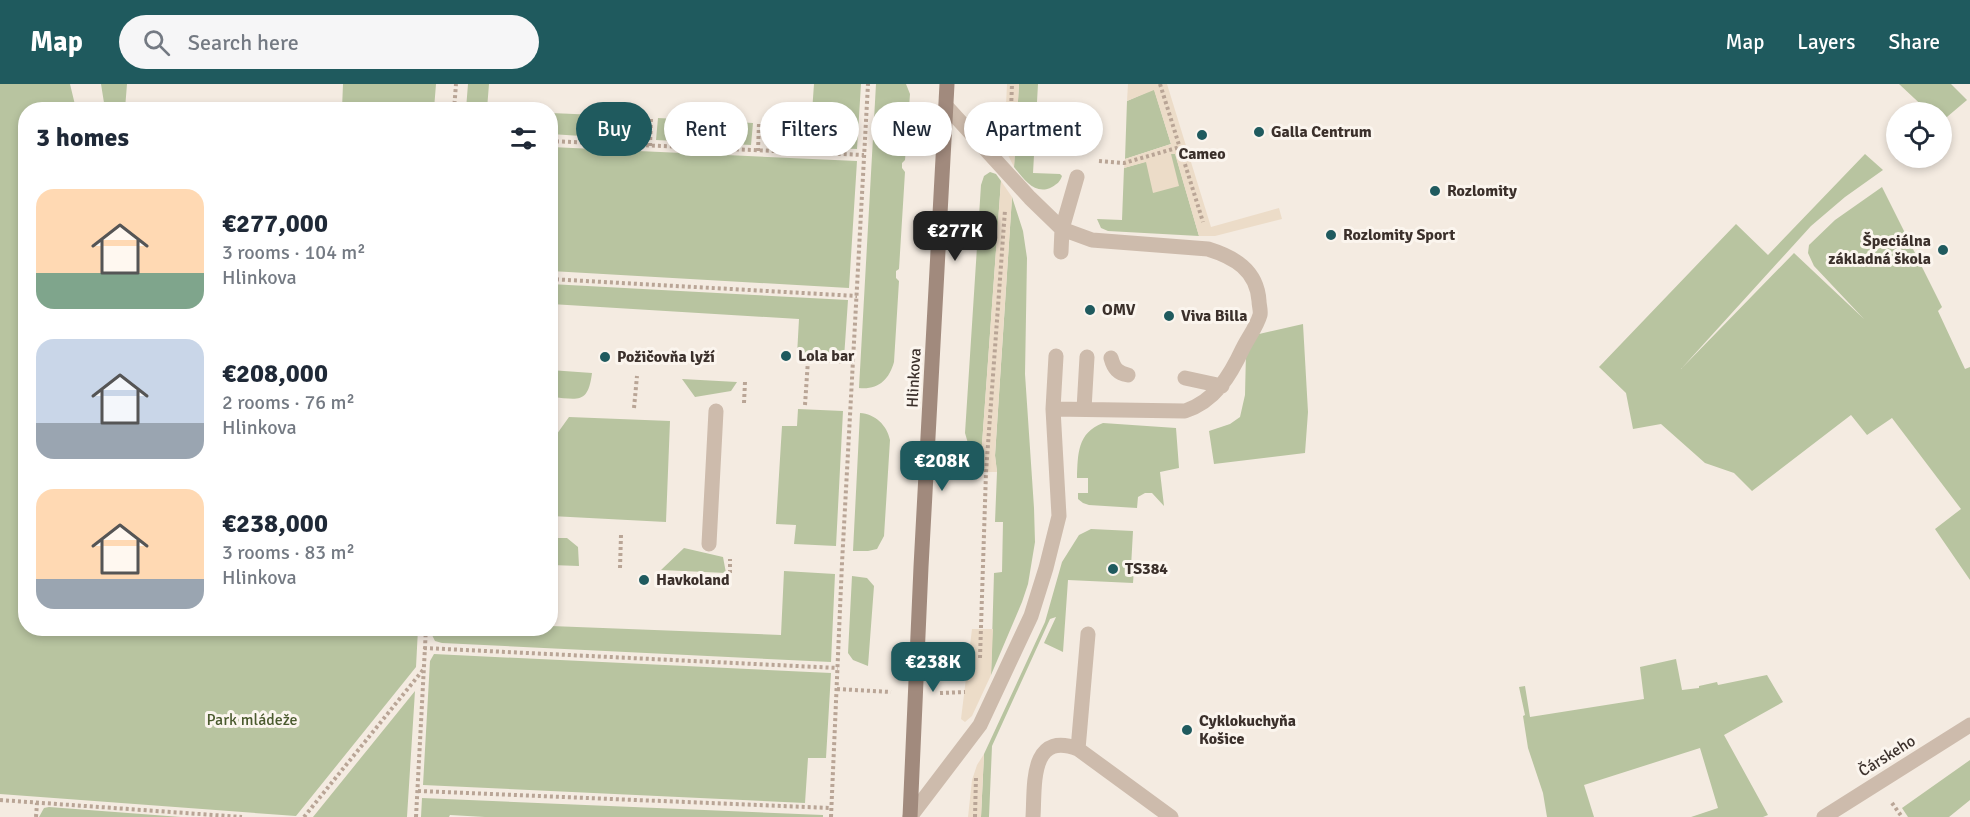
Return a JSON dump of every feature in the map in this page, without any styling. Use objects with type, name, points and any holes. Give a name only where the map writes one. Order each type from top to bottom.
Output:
[{"type":"main road","name":"Hlinkova","points":[[946,102],[947,84]]},
{"type":"main road","name":"Hlinkova","points":[[910,817],[943,156]]},
{"type":"street","points":[[952,113],[1062,230],[1092,247],[1208,249],[1241,264],[1256,284],[1260,314],[1222,386],[1200,406],[1185,411],[1053,409]]},
{"type":"street","points":[[1061,252],[1062,230],[1077,177]]},
{"type":"street","points":[[910,817],[980,725],[1031,616],[1059,516],[1053,409],[1056,356]]},
{"type":"street","points":[[1084,409],[1087,357]]},
{"type":"street","points":[[1111,358],[1114,367],[1120,373],[1128,375]]},
{"type":"street","points":[[1185,378],[1222,386]]},
{"type":"street","points":[[709,544],[716,411]]},
{"type":"street","points":[[1078,749],[1088,634]]},
{"type":"street","name":"Čárskeho","points":[[1824,817],[1970,725]]},
{"type":"street","points":[[1033,817],[1036,766],[1042,754],[1061,745],[1078,749],[1171,817]]},
{"type":"path","points":[[455,102],[456,84]]},
{"type":"path","points":[[831,817],[867,84]]},
{"type":"path","points":[[980,665],[986,472],[1012,84]]},
{"type":"path","points":[[1160,84],[1207,236],[1208,249]]},
{"type":"path","points":[[758,151],[759,123]]},
{"type":"path","points":[[558,141],[576,142]]},
{"type":"path","points":[[652,146],[864,155]]},
{"type":"path","points":[[1090,160],[1124,163],[1180,147]]},
{"type":"path","points":[[558,279],[857,296]]},
{"type":"path","points":[[797,359],[853,362]]},
{"type":"path","points":[[805,405],[808,360]]},
{"type":"path","points":[[634,408],[637,376]]},
{"type":"path","points":[[744,403],[745,382]]},
{"type":"path","points":[[620,568],[621,535]]},
{"type":"path","points":[[730,555],[730,573]]},
{"type":"path","points":[[416,817],[425,636]]},
{"type":"path","points":[[424,648],[838,668]]},
{"type":"path","points":[[304,817],[423,670]]},
{"type":"path","points":[[975,817],[980,725]]},
{"type":"path","points":[[418,791],[831,808]]},
{"type":"path","points":[[0,800],[242,817]]},
{"type":"path","points":[[36,817],[37,802]]},
{"type":"green space","name":"Park mládeže","points":[[0,84],[70,84],[74,102],[18,102],[18,636],[418,636],[416,667],[296,816],[0,794]]},
{"type":"green space","points":[[101,84],[127,84],[126,102],[104,102]]},
{"type":"green space","points":[[343,84],[436,84],[435,102],[342,102]]},
{"type":"green space","points":[[468,84],[489,84],[488,102],[467,102]]},
{"type":"green space","points":[[814,84],[861,84],[859,116],[859,102],[813,102]]},
{"type":"green space","points":[[876,84],[906,84],[910,94],[909,102],[875,102]]},
{"type":"green space","points":[[1019,84],[1038,84],[1037,102],[1018,102]]},
{"type":"green space","points":[[1899,84],[1951,84],[1967,100],[1952,113],[1952,102],[1918,102]]},
{"type":"green space","points":[[1154,89],[1171,144],[1125,159],[1127,101]]},
{"type":"green space","points":[[558,113],[576,114],[576,136],[558,134]]},
{"type":"green space","points":[[658,118],[664,118],[664,140],[656,140]]},
{"type":"green space","points":[[748,123],[753,123],[751,145],[748,145]]},
{"type":"green space","points":[[558,147],[576,148],[576,156],[652,156],[652,152],[664,152],[664,156],[748,156],[857,161],[849,288],[558,271]]},
{"type":"green space","points":[[1175,153],[1199,236],[1108,231],[1101,228],[1097,219],[1122,220],[1124,168]]},
{"type":"green space","points":[[1865,154],[1883,170],[1845,197],[1811,226],[1681,369],[1794,253],[1864,319],[1814,266],[1808,253],[1809,245],[1835,220],[1882,187],[1942,307],[1938,311],[1965,369],[1970,367],[1970,580],[1935,529],[1961,509],[1892,418],[1867,435],[1851,415],[1752,491],[1734,473],[1705,463],[1661,424],[1633,429],[1626,393],[1599,367],[1736,224],[1768,255]]},
{"type":"green space","points":[[872,156],[905,156],[902,163],[905,172],[899,269],[896,271],[896,278],[899,281],[894,362],[882,383],[859,388]]},
{"type":"green space","points":[[1015,156],[1034,156],[1033,173],[1062,176],[1052,187],[1040,189],[1030,185],[1014,167]]},
{"type":"green space","points":[[990,172],[996,174],[1001,181],[980,472],[976,471],[965,433],[981,185],[984,176]]},
{"type":"green space","points":[[1012,197],[1023,231],[1027,258],[1025,374],[1035,542],[1028,584],[991,675],[994,573],[1002,572],[1003,522],[995,522],[997,472],[995,456]]},
{"type":"green space","points":[[558,284],[848,300],[844,358],[797,355],[799,319],[558,304]]},
{"type":"green space","points":[[1303,324],[1308,412],[1305,453],[1214,464],[1209,431],[1230,424],[1240,417],[1245,395],[1246,352],[1259,334]]},
{"type":"green space","points":[[558,371],[592,373],[588,391],[575,399],[558,398]]},
{"type":"green space","points":[[682,379],[737,382],[731,391],[695,397]]},
{"type":"green space","points":[[798,409],[843,411],[836,546],[794,544],[796,525],[776,524],[782,426],[797,426]]},
{"type":"green space","points":[[860,413],[880,421],[890,440],[884,536],[877,549],[868,551],[853,551]]},
{"type":"green space","points":[[569,417],[670,421],[666,522],[558,516],[558,432]]},
{"type":"green space","points":[[1103,423],[1176,428],[1179,468],[1160,472],[1164,506],[1152,493],[1145,493],[1138,497],[1137,508],[1089,505],[1078,499],[1078,493],[1088,493],[1088,478],[1077,478],[1081,445],[1088,432]]},
{"type":"green space","points":[[1091,529],[1133,531],[1131,567],[1134,570],[1133,583],[1068,580],[1063,652],[1044,643],[1056,617],[1050,619],[992,746],[989,817],[981,817],[984,754],[1045,622],[1062,562],[1079,535]]},
{"type":"green space","points":[[558,538],[567,538],[578,547],[579,566],[558,565]]},
{"type":"green space","points":[[684,548],[723,557],[726,573],[661,570]]},
{"type":"green space","points":[[784,571],[835,574],[831,662],[442,643],[435,641],[432,636],[558,636],[558,626],[781,635]]},
{"type":"green space","points":[[852,576],[867,578],[874,586],[868,666],[853,660],[848,653]]},
{"type":"green space","points":[[434,654],[831,673],[826,758],[808,758],[805,803],[423,785],[430,661]]},
{"type":"green space","points":[[1676,659],[1682,690],[1767,675],[1783,702],[1724,735],[1768,815],[1763,817],[1691,817],[1718,808],[1700,748],[1584,785],[1594,817],[1547,817],[1543,793],[1528,748],[1523,716],[1525,715],[1519,687],[1525,686],[1530,717],[1644,699],[1640,667]]},
{"type":"green space","points":[[415,691],[407,817],[313,817]]},
{"type":"green space","points":[[1970,760],[1970,800],[1949,817],[1908,817],[1902,808]]},
{"type":"green space","points":[[422,798],[823,815],[823,817],[485,817],[450,815],[449,817],[421,817]]},
{"type":"green space","points":[[44,808],[181,817],[39,817]]},
{"type":"shaded area","points":[[1007,84],[1019,84],[1018,102],[1006,102]]},
{"type":"shaded area","points":[[1128,84],[1167,84],[1211,227],[1279,208],[1282,219],[1215,236],[1199,236],[1175,154],[1171,154],[1179,186],[1153,193],[1146,162],[1124,168],[1125,159],[1171,144],[1154,90],[1127,101]]},
{"type":"shaded area","points":[[1008,156],[1015,156],[1014,167]]},
{"type":"shaded area","points":[[1001,181],[1012,197],[995,455],[997,472],[980,472]]},
{"type":"shaded area","points":[[972,629],[993,629],[991,675],[972,716],[965,722],[961,719]]},
{"type":"shaded area","points":[[984,754],[981,817],[968,817],[972,780]]},
{"type":"place","name":"Galla Centrum","points":[[1259,132]]},
{"type":"place","name":"Cameo","points":[[1202,135]]},
{"type":"place","name":"Rozlomity","points":[[1435,191]]},
{"type":"place","name":"Rozlomity Sport","points":[[1331,235]]},
{"type":"place","name":"Špeciálna základná škola","points":[[1943,250]]},
{"type":"place","name":"OMV","points":[[1090,310]]},
{"type":"place","name":"Viva Billa","points":[[1169,316]]},
{"type":"place","name":"Lola bar","points":[[786,356]]},
{"type":"place","name":"Požičovňa lyží","points":[[605,357]]},
{"type":"place","name":"TS384","points":[[1113,569]]},
{"type":"place","name":"Havkoland","points":[[644,580]]},
{"type":"place","name":"Cyklokuchyňa Košice","points":[[1187,730]]}]
